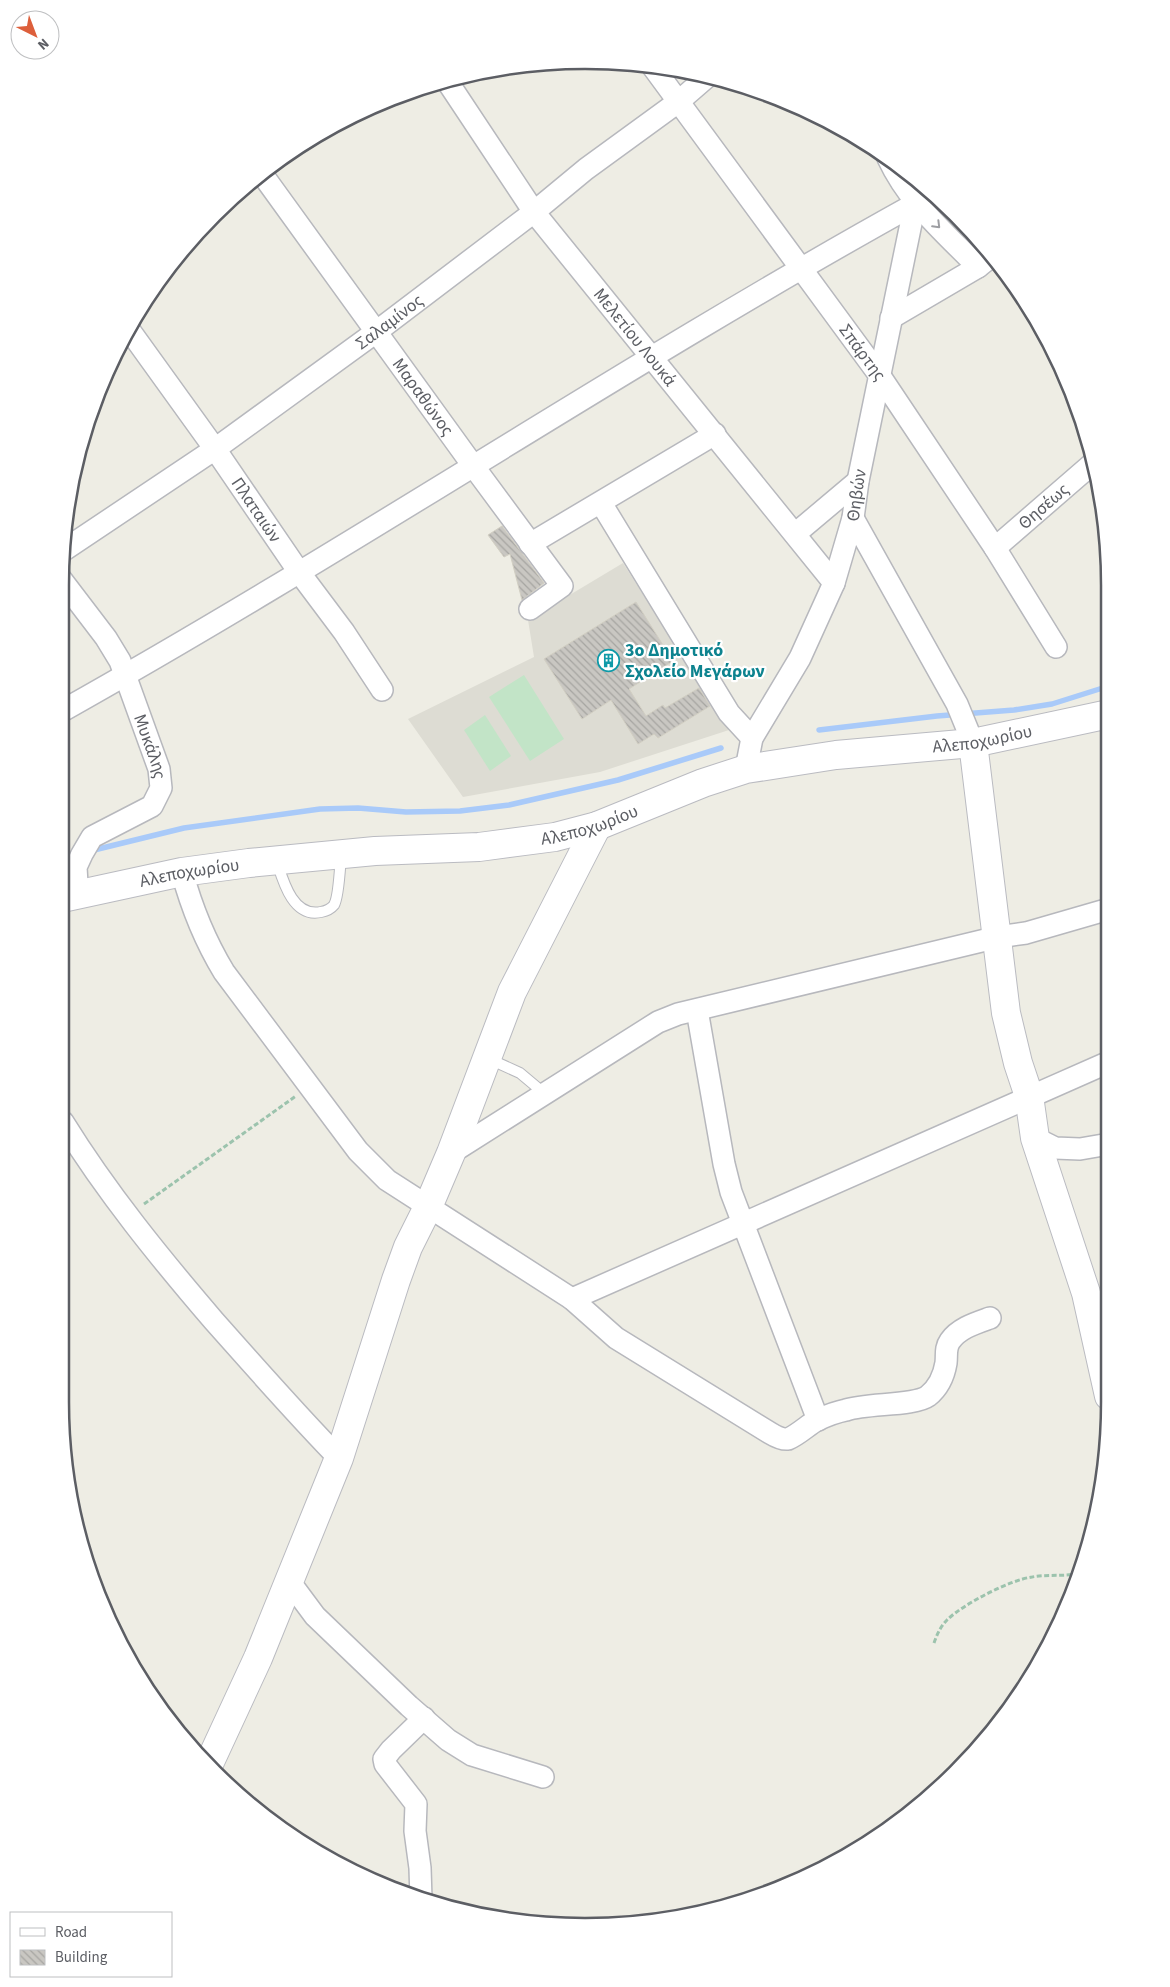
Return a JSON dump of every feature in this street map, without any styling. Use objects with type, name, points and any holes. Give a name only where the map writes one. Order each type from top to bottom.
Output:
[{"type":"street","name":"Σπάρτης","points":[[658,74],[880,376],[995,548],[1056,647]]},
{"type":"street","name":"Σαλαμίνος","points":[[70,546],[215,449],[376,332],[534,212],[586,169],[678,102],[701,82]]},
{"type":"street","name":"Μελετίου Λουκά","points":[[450,86],[534,212],[834,583]]},
{"type":"street","points":[[891,318],[984,262],[915,204],[895,172]]},
{"type":"street","name":"Μαραθώνος","points":[[266,179],[562,586],[530,609]]},
{"type":"street","points":[[69,707],[474,467],[800,268],[915,204]]},
{"type":"street","name":"Θηβών","points":[[746,769],[752,738],[800,658],[834,583],[853,518],[858,481],[915,204]]},
{"type":"street","name":"Πλαταιών","points":[[133,336],[215,449],[299,572],[344,632],[382,690]]},
{"type":"street","points":[[530,544],[715,434]]},
{"type":"street","name":"Θησέως","points":[[995,548],[1088,468]]},
{"type":"street","points":[[795,534],[858,481]]},
{"type":"street","points":[[601,503],[729,713],[752,738]]},
{"type":"street","points":[[853,518],[957,704],[971,738],[998,937],[1006,1014],[1018,1063],[1029,1096],[1035,1138],[1086,1293],[1101,1360]]},
{"type":"street","name":"Μυκάλης","points":[[69,589],[106,638],[120,661],[159,769],[162,788],[152,806],[92,837],[76,867],[77,884],[71,896]]},
{"type":"street","name":"Αλεποχωρίου","points":[[71,896],[182,872],[276,860],[375,851],[496,845],[555,837],[597,826],[703,783],[746,769],[836,755],[971,738],[1101,715]]},
{"type":"street","points":[[212,1758],[258,1658],[339,1458],[408,1247],[428,1207],[451,1153],[512,992],[597,826]]},
{"type":"street","points":[[182,872],[192,910],[208,946],[224,972],[358,1151],[373,1168],[386,1180],[572,1299],[616,1338],[780,1438],[787,1439],[818,1420],[862,1406],[916,1402],[928,1395],[937,1386],[943,1374],[946,1350],[950,1341],[965,1329],[990,1318]]},
{"type":"street","points":[[451,1153],[658,1022],[678,1014],[998,937],[1026,933],[1101,911]]},
{"type":"street","points":[[697,1010],[724,1164],[731,1192],[818,1420]]},
{"type":"street","points":[[572,1299],[1101,1065]]},
{"type":"street","points":[[69,1132],[85,1158],[127,1216],[184,1286],[339,1458]]},
{"type":"street","points":[[1035,1138],[1055,1148],[1080,1149],[1101,1145]]},
{"type":"street","points":[[289,1581],[315,1616],[448,1740],[472,1755],[543,1777]]},
{"type":"street","points":[[421,1892],[415,1831],[416,1804],[385,1764],[384,1759],[424,1718]]},
{"type":"lane","points":[[276,860],[292,898],[307,912],[316,913],[328,910],[334,905],[337,897],[341,854]]},
{"type":"lane","points":[[487,1057],[520,1073],[545,1094]]},
{"type":"path","points":[[127,1216],[310,1086]]},
{"type":"path","points":[[934,1642],[947,1620],[961,1608],[1011,1581],[1033,1576],[1071,1576]]},
{"type":"shaded area","points":[[623,563],[729,730],[600,772],[463,797],[408,719],[534,657],[528,620]]},
{"type":"green space","points":[[916,190],[950,220],[973,245],[984,258],[979,263]]},
{"type":"green space","points":[[524,675],[564,739],[530,761],[489,697]]},
{"type":"green space","points":[[485,715],[511,756],[490,771],[464,730]]},
{"type":"building","points":[[502,526],[544,583],[522,600],[510,554],[504,557],[488,535]]},
{"type":"building","name":"3ο Δημοτικό Σχολείο Μεγάρων","points":[[636,602],[673,661],[629,689],[646,716],[663,705],[665,708],[699,688],[710,706],[658,738],[654,734],[638,744],[611,700],[582,719],[544,659]]},
{"type":"waterway","points":[[819,730],[937,716],[1014,710],[1052,704],[1101,689]]},
{"type":"waterway","points":[[90,851],[184,828],[320,809],[358,808],[406,812],[460,811],[509,805],[618,780],[721,748]]},
{"type":"waterway","points":[[69,855],[77,854]]},
{"type":"place","name":"3ο Δημοτικό Σχολείο Μεγάρων","points":[[609,660]]}]
